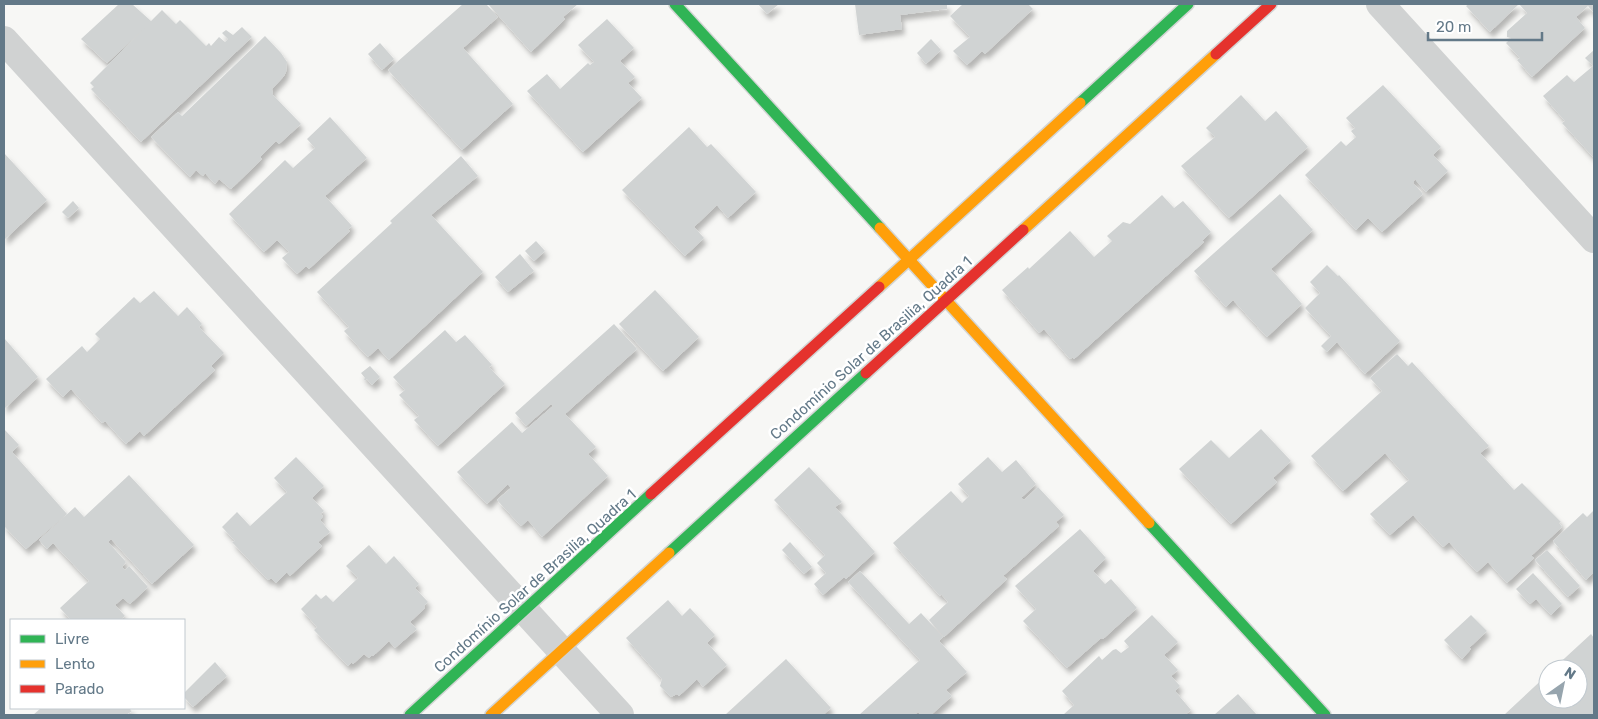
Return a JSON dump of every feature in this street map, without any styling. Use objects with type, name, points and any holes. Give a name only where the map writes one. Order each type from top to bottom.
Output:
[{"type":"street","points":[[675,4],[1325,715]]},
{"type":"street","name":"Condomínio Solar de Brasilia, Quadra 1","points":[[410,715],[1188,4]]},
{"type":"street","name":"Condomínio Solar de Brasilia, Quadra 1","points":[[491,715],[1270,4]]},
{"type":"street","points":[[1380,4],[1594,239]]},
{"type":"street","points":[[4,40],[620,715]]},
{"type":"building","points":[[119,4],[132,4],[151,21],[162,10],[176,24],[180,20],[206,46],[209,43],[211,46],[219,37],[225,42],[228,39],[222,33],[226,30],[233,35],[242,27],[252,37],[141,142],[91,89],[94,87],[90,83],[146,27],[107,63],[81,39]]},
{"type":"building","points":[[463,4],[486,4],[498,17],[463,48],[513,104],[462,150],[388,70]]},
{"type":"building","points":[[488,4],[578,4],[563,17],[565,19],[531,52]]},
{"type":"building","points":[[758,4],[779,4],[767,14]]},
{"type":"building","points":[[855,4],[947,4],[947,9],[900,15],[902,29],[859,35]]},
{"type":"building","points":[[963,4],[1028,4],[1033,9],[985,54],[982,51],[967,65],[953,51],[970,37],[950,16]]},
{"type":"building","points":[[1469,4],[1519,4],[1490,32],[1466,6]]},
{"type":"building","points":[[1519,4],[1594,4],[1594,13],[1588,6],[1576,17],[1585,28],[1532,77],[1517,60],[1520,58],[1506,43],[1511,38],[1507,37],[1507,31],[1527,13]]},
{"type":"building","points":[[607,19],[634,48],[620,61],[635,77],[628,83],[642,98],[583,152],[527,91],[547,74],[560,89],[588,63],[590,65],[594,62],[578,45]]},
{"type":"building","points":[[265,36],[287,62],[284,76],[272,89],[273,95],[301,124],[279,144],[276,141],[260,157],[262,159],[231,189],[219,179],[215,184],[205,173],[203,176],[196,170],[190,177],[151,137],[178,112],[182,116]]},
{"type":"building","points":[[931,39],[941,50],[926,64],[917,53]]},
{"type":"building","points":[[380,43],[394,59],[382,70],[368,54]]},
{"type":"building","points":[[1594,50],[1594,158],[1562,123],[1565,121],[1543,96],[1567,75],[1574,82],[1593,66],[1585,58]]},
{"type":"building","points":[[1383,85],[1441,147],[1433,155],[1448,171],[1426,192],[1415,179],[1413,183],[1423,194],[1382,232],[1368,218],[1356,230],[1305,175],[1341,141],[1346,146],[1356,137],[1351,131],[1355,128],[1346,118]]},
{"type":"building","points":[[1241,95],[1265,121],[1276,111],[1308,147],[1229,218],[1181,166],[1215,137],[1206,128]]},
{"type":"building","points":[[330,117],[367,158],[325,196],[352,226],[348,230],[350,231],[309,269],[306,266],[297,274],[282,258],[289,252],[277,240],[264,252],[229,214],[285,160],[293,168],[315,148],[307,139]]},
{"type":"building","points":[[689,127],[707,147],[711,144],[756,192],[728,218],[717,205],[694,227],[704,238],[685,256],[622,190]]},
{"type":"building","points":[[4,153],[47,200],[4,240]]},
{"type":"building","points":[[461,156],[478,176],[431,215],[483,272],[389,360],[378,348],[368,357],[344,331],[349,327],[317,292]]},
{"type":"building","points":[[1280,194],[1313,230],[1271,269],[1302,304],[1267,337],[1233,300],[1226,307],[1194,271]]},
{"type":"building","points":[[1162,195],[1174,208],[1183,201],[1211,232],[1202,241],[1204,242],[1074,359],[1073,357],[1070,359],[1044,329],[1039,333],[1002,290],[1028,267],[1029,269],[1070,231],[1094,257],[1112,241],[1107,236],[1123,222],[1130,224]]},
{"type":"building","points":[[73,201],[79,208],[68,218],[62,212]]},
{"type":"building","points":[[536,241],[545,251],[534,261],[525,251]]},
{"type":"building","points":[[520,254],[534,271],[508,292],[495,277]]},
{"type":"building","points":[[1327,265],[1339,275],[1400,341],[1365,374],[1337,342],[1327,352],[1321,346],[1331,336],[1305,308],[1320,293],[1310,282]]},
{"type":"building","points":[[655,290],[699,337],[663,371],[619,324]]},
{"type":"building","points":[[154,291],[178,316],[187,307],[202,324],[199,327],[224,353],[211,366],[215,370],[144,436],[140,431],[126,444],[105,421],[102,423],[71,389],[63,397],[46,379],[82,346],[87,352],[100,339],[95,334],[134,297],[140,303]]},
{"type":"building","points":[[614,324],[637,349],[565,414],[596,447],[588,454],[608,476],[542,537],[528,520],[521,526],[497,500],[511,488],[508,484],[487,504],[457,472],[512,422],[522,433],[553,406],[551,404],[526,426],[515,413]]},
{"type":"building","points":[[445,330],[456,342],[465,335],[492,365],[489,367],[505,384],[438,446],[414,420],[419,416],[399,395],[405,390],[393,377]]},
{"type":"building","points":[[4,338],[38,377],[4,409]]},
{"type":"building","points":[[1397,354],[1408,366],[1412,362],[1489,446],[1480,453],[1514,490],[1522,483],[1561,522],[1559,523],[1562,527],[1531,556],[1534,558],[1507,583],[1488,562],[1477,572],[1449,542],[1443,547],[1413,515],[1390,535],[1370,514],[1409,480],[1385,453],[1343,491],[1311,456],[1382,391],[1370,378]]},
{"type":"building","points":[[370,366],[380,377],[372,385],[367,379],[365,381],[361,373]]},
{"type":"building","points":[[4,429],[19,445],[12,452],[67,514],[26,549],[4,526]]},
{"type":"building","points":[[1261,429],[1291,461],[1273,478],[1277,482],[1231,524],[1179,469],[1211,440],[1229,458]]},
{"type":"building","points":[[296,457],[324,486],[312,498],[324,511],[320,514],[323,516],[320,520],[330,532],[318,542],[322,546],[290,576],[287,572],[276,583],[271,578],[268,580],[232,542],[235,541],[222,527],[237,512],[250,526],[287,492],[274,478]]},
{"type":"building","points":[[988,457],[1002,472],[1016,460],[1036,484],[1021,498],[1024,500],[1038,487],[1064,515],[1056,522],[1059,526],[1003,576],[1007,579],[944,637],[929,620],[948,602],[941,594],[940,596],[893,543],[951,491],[962,503],[969,496],[958,484]]},
{"type":"building","points":[[809,467],[842,502],[835,507],[875,552],[846,579],[844,577],[823,595],[814,584],[826,573],[817,563],[825,555],[774,500]]},
{"type":"building","points":[[129,475],[194,545],[152,584],[111,539],[108,542],[126,562],[122,567],[125,570],[129,566],[148,587],[130,604],[123,598],[115,605],[125,616],[121,619],[70,619],[60,608],[89,581],[53,543],[47,549],[39,540],[75,507],[84,517]]},
{"type":"building","points":[[1594,510],[1594,572],[1586,580],[1553,541],[1583,513],[1587,517]]},
{"type":"building","points":[[1080,529],[1106,558],[1093,571],[1105,584],[1111,579],[1137,608],[1067,668],[1023,621],[1036,609],[1015,586]]},
{"type":"building","points":[[790,542],[812,567],[804,574],[782,550]]},
{"type":"building","points":[[369,545],[386,564],[394,556],[419,584],[415,588],[428,602],[424,606],[425,608],[410,622],[417,629],[395,648],[389,641],[373,656],[369,658],[364,654],[348,666],[314,630],[317,627],[301,609],[316,594],[321,599],[326,595],[333,602],[358,578],[346,566]]},
{"type":"building","points":[[1547,550],[1580,586],[1568,597],[1535,560]]},
{"type":"building","points":[[860,571],[909,624],[921,613],[943,637],[939,641],[967,672],[946,690],[952,696],[931,715],[921,715],[918,712],[914,715],[859,715],[920,660],[848,582]]},
{"type":"building","points":[[1533,573],[1562,604],[1551,615],[1536,599],[1530,604],[1516,589]]},
{"type":"building","points":[[668,600],[682,616],[690,608],[715,635],[707,643],[727,665],[703,687],[697,679],[679,696],[677,694],[671,697],[660,686],[662,679],[626,638]]},
{"type":"building","points":[[1152,615],[1178,642],[1164,655],[1178,670],[1171,676],[1180,686],[1175,691],[1191,710],[1185,715],[1063,715],[1074,705],[1062,691],[1099,656],[1102,660],[1113,650],[1116,649],[1121,653],[1129,647],[1124,641]]},
{"type":"building","points":[[1471,615],[1487,631],[1469,648],[1471,649],[1462,659],[1444,640]]},
{"type":"building","points":[[1591,634],[1594,638],[1594,689],[1592,691],[1594,693],[1594,715],[1504,715],[1538,683],[1538,709],[1588,709],[1588,659],[1564,659]]},
{"type":"building","points":[[786,659],[831,708],[823,715],[725,715]]},
{"type":"building","points":[[215,662],[227,676],[193,707],[185,698],[185,692]]},
{"type":"building","points":[[1238,694],[1257,715],[1214,715]]},
{"type":"building","points":[[40,709],[131,709],[132,711],[126,715],[33,715]]},
{"type":"traffic: fast","points":[[675,4],[880,228]]},
{"type":"traffic: fast","points":[[1080,103],[1188,4]]},
{"type":"traffic: fast","points":[[669,553],[866,373]]},
{"type":"traffic: fast","points":[[410,715],[651,494]]},
{"type":"traffic: fast","points":[[1149,523],[1325,715]]},
{"type":"traffic: slow","points":[[1023,230],[1216,54]]},
{"type":"traffic: slow","points":[[879,287],[1080,103]]},
{"type":"traffic: slow","points":[[880,228],[1149,523]]},
{"type":"traffic: slow","points":[[491,715],[669,553]]},
{"type":"traffic: jam","points":[[1216,54],[1271,4]]},
{"type":"traffic: jam","points":[[866,373],[1023,230]]},
{"type":"traffic: jam","points":[[651,494],[879,287]]}]
